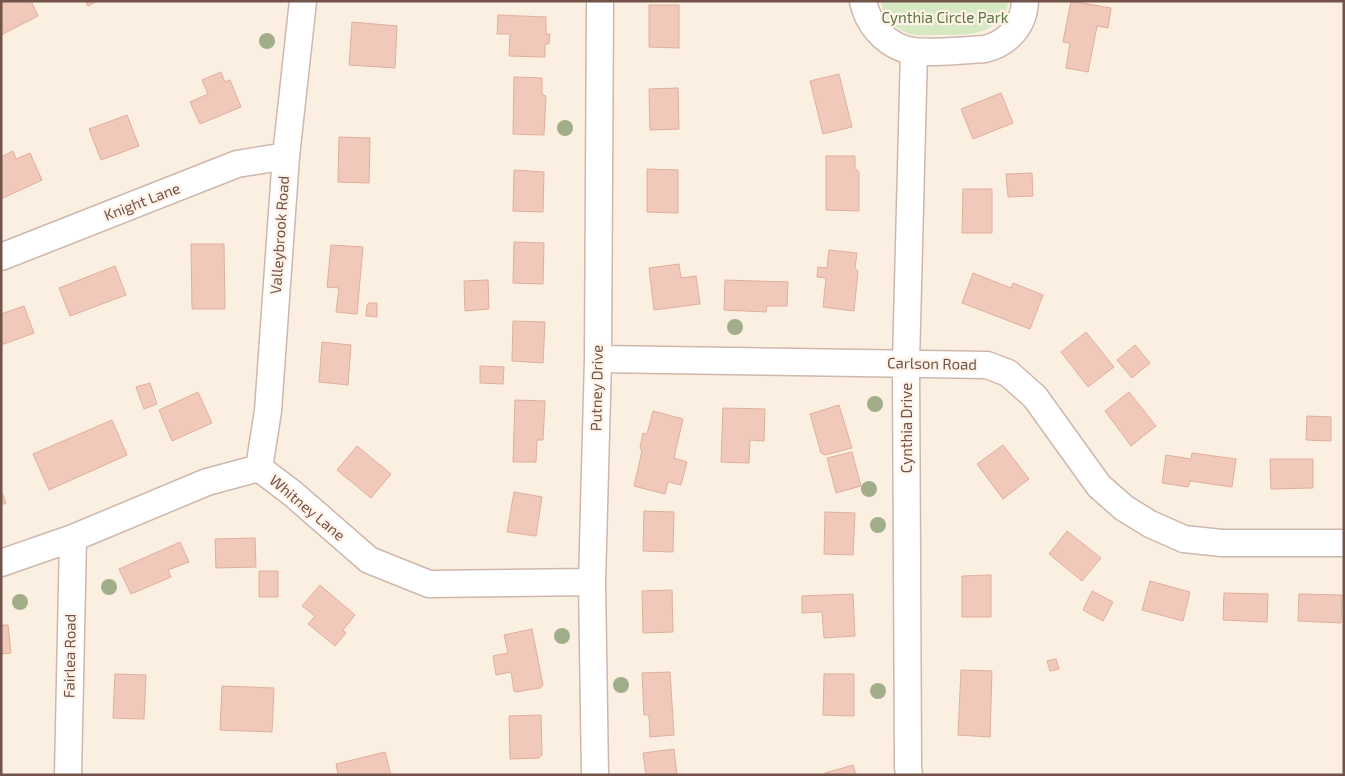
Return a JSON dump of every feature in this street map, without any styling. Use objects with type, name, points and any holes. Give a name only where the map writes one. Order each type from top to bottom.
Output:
[{"type":"street","name":"Valleybrook Road","points":[[258,468],[268,411],[286,156],[303,1]]},
{"type":"street","name":"Putney Drive","points":[[595,775],[592,582],[598,359],[600,1]]},
{"type":"street","points":[[862,1],[869,19],[880,34],[895,46],[914,51],[985,49],[1001,43],[1014,32],[1019,24],[1023,16],[1025,1]]},
{"type":"street","name":"Cynthia Drive","points":[[910,775],[908,767],[906,363],[914,51]]},
{"type":"street","name":"Knight Lane","points":[[1,257],[237,164],[286,156]]},
{"type":"street","name":"Carlson Road","points":[[598,359],[987,365],[1008,373],[1035,397],[1099,486],[1124,508],[1150,524],[1184,539],[1222,543],[1344,543]]},
{"type":"street","name":"Whitney Lane","points":[[1,563],[73,538],[207,482],[258,468],[292,493],[369,560],[429,584],[592,582]]},
{"type":"street","name":"Fairlea Road","points":[[68,775],[73,538]]},
{"type":"green space","name":"Cynthia Circle Park","points":[[881,1],[1009,1],[1005,12],[999,20],[984,30],[965,34],[928,35],[907,33],[900,30],[885,15]]},
{"type":"building","points":[[1,1],[31,1],[38,16],[1,35]]},
{"type":"building","points":[[85,1],[97,1],[88,6]]},
{"type":"building","points":[[1071,1],[1111,8],[1108,28],[1097,26],[1088,72],[1066,68],[1070,43],[1063,42]]},
{"type":"building","points":[[649,5],[679,5],[679,48],[649,47]]},
{"type":"building","points":[[498,15],[546,17],[546,34],[550,34],[549,44],[545,44],[545,57],[509,56],[510,34],[497,34]]},
{"type":"building","points":[[352,22],[397,26],[395,68],[349,65]]},
{"type":"building","points":[[221,72],[225,82],[230,80],[241,107],[200,124],[190,102],[208,94],[202,80]]},
{"type":"building","points":[[839,74],[852,127],[823,134],[810,81]]},
{"type":"building","points":[[514,77],[542,78],[542,94],[546,96],[544,135],[513,134]]},
{"type":"building","points":[[678,88],[679,129],[650,130],[649,89]]},
{"type":"building","points":[[1001,93],[1013,123],[973,139],[961,109]]},
{"type":"building","points":[[127,115],[139,146],[101,160],[89,129]]},
{"type":"building","points":[[339,137],[370,138],[369,183],[338,182]]},
{"type":"building","points":[[13,151],[16,159],[30,153],[42,180],[1,199],[1,157]]},
{"type":"building","points":[[826,156],[855,156],[855,168],[859,172],[859,211],[826,210]]},
{"type":"building","points":[[647,169],[678,170],[678,213],[647,212]]},
{"type":"building","points":[[514,170],[544,172],[543,212],[513,211]]},
{"type":"building","points":[[1032,173],[1033,196],[1008,197],[1006,174]]},
{"type":"building","points":[[963,189],[992,189],[992,233],[962,233]]},
{"type":"building","points":[[514,242],[544,243],[543,284],[513,283]]},
{"type":"building","points":[[191,244],[224,244],[225,309],[192,309]]},
{"type":"building","points":[[331,245],[363,247],[357,314],[336,312],[339,288],[327,287]]},
{"type":"building","points":[[829,250],[857,253],[855,268],[858,271],[854,311],[823,307],[826,278],[817,277],[818,267],[827,268]]},
{"type":"building","points":[[679,264],[681,278],[696,276],[700,304],[654,310],[649,268]]},
{"type":"building","points":[[115,266],[126,295],[70,316],[59,288]]},
{"type":"building","points":[[973,273],[1011,288],[1013,283],[1043,295],[1030,329],[962,303]]},
{"type":"building","points":[[488,280],[489,309],[465,311],[464,281]]},
{"type":"building","points":[[725,280],[788,282],[787,306],[767,306],[766,312],[724,310]]},
{"type":"building","points":[[369,303],[377,303],[377,317],[366,316]]},
{"type":"building","points":[[24,306],[34,333],[1,345],[1,314]]},
{"type":"building","points":[[513,321],[545,322],[543,363],[512,361]]},
{"type":"building","points":[[1086,332],[1114,367],[1088,387],[1061,352]]},
{"type":"building","points":[[322,342],[351,345],[348,385],[319,382]]},
{"type":"building","points":[[1135,345],[1150,363],[1132,378],[1117,360]]},
{"type":"building","points":[[480,366],[504,367],[503,384],[480,383]]},
{"type":"building","points":[[150,383],[157,404],[144,409],[136,387]]},
{"type":"building","points":[[198,392],[212,423],[172,441],[159,410]]},
{"type":"building","points":[[1129,392],[1156,426],[1131,446],[1105,411]]},
{"type":"building","points":[[515,400],[545,401],[543,440],[537,440],[536,462],[513,462]]},
{"type":"building","points":[[839,405],[852,448],[825,455],[821,453],[810,414]]},
{"type":"building","points":[[723,408],[765,409],[764,441],[750,440],[749,463],[721,462]]},
{"type":"building","points":[[653,411],[683,419],[674,458],[687,462],[681,485],[668,482],[665,494],[634,486],[642,451],[640,448],[643,433],[647,434]]},
{"type":"building","points":[[1307,416],[1331,417],[1331,441],[1306,440]]},
{"type":"building","points":[[112,420],[127,455],[49,490],[33,454]]},
{"type":"building","points":[[1003,445],[1029,479],[1003,499],[977,464]]},
{"type":"building","points":[[357,446],[391,474],[371,498],[337,470]]},
{"type":"building","points":[[852,452],[861,486],[836,493],[827,458]]},
{"type":"building","points":[[1192,453],[1236,459],[1232,487],[1190,481],[1188,487],[1162,483],[1166,455],[1191,459]]},
{"type":"building","points":[[1270,459],[1313,459],[1313,488],[1271,489]]},
{"type":"building","points":[[1,490],[6,503],[1,505]]},
{"type":"building","points":[[514,492],[542,497],[536,536],[507,532]]},
{"type":"building","points":[[644,511],[674,512],[673,552],[643,551]]},
{"type":"building","points":[[825,512],[855,513],[853,555],[824,554]]},
{"type":"building","points":[[1067,531],[1101,558],[1082,581],[1049,554]]},
{"type":"building","points":[[255,538],[256,567],[216,568],[215,539]]},
{"type":"building","points":[[180,542],[189,562],[168,570],[171,577],[131,594],[119,569]]},
{"type":"building","points":[[259,571],[278,571],[278,597],[259,597]]},
{"type":"building","points":[[991,575],[991,617],[962,617],[962,576]]},
{"type":"building","points":[[1150,581],[1190,592],[1183,621],[1142,610]]},
{"type":"building","points":[[320,585],[355,615],[343,630],[346,633],[335,646],[308,624],[315,616],[302,606]]},
{"type":"building","points":[[672,590],[673,632],[643,633],[642,591]]},
{"type":"building","points":[[1092,591],[1113,602],[1103,621],[1083,610]]},
{"type":"building","points":[[1224,593],[1268,594],[1267,622],[1223,620]]},
{"type":"building","points":[[853,594],[855,636],[824,638],[822,612],[802,613],[802,596]]},
{"type":"building","points":[[1299,594],[1342,595],[1341,623],[1298,621]]},
{"type":"building","points":[[1,625],[8,625],[11,653],[1,654]]},
{"type":"building","points":[[532,629],[543,685],[540,688],[516,692],[514,691],[511,672],[496,675],[493,656],[508,653],[504,635]]},
{"type":"building","points":[[1056,659],[1059,669],[1050,671],[1047,661]]},
{"type":"building","points":[[961,670],[992,671],[990,737],[958,735]]},
{"type":"building","points":[[670,672],[674,735],[650,737],[649,715],[644,715],[642,673]]},
{"type":"building","points":[[115,674],[146,675],[144,719],[113,718]]},
{"type":"building","points":[[824,674],[854,674],[854,716],[823,715]]},
{"type":"building","points":[[222,686],[274,688],[272,732],[220,730]]},
{"type":"building","points":[[541,715],[542,755],[539,758],[510,759],[509,716]]},
{"type":"building","points":[[674,749],[677,775],[646,775],[643,753]]},
{"type":"building","points":[[385,752],[391,775],[338,775],[336,764]]},
{"type":"building","points":[[853,765],[856,775],[826,775],[825,773]]}]
